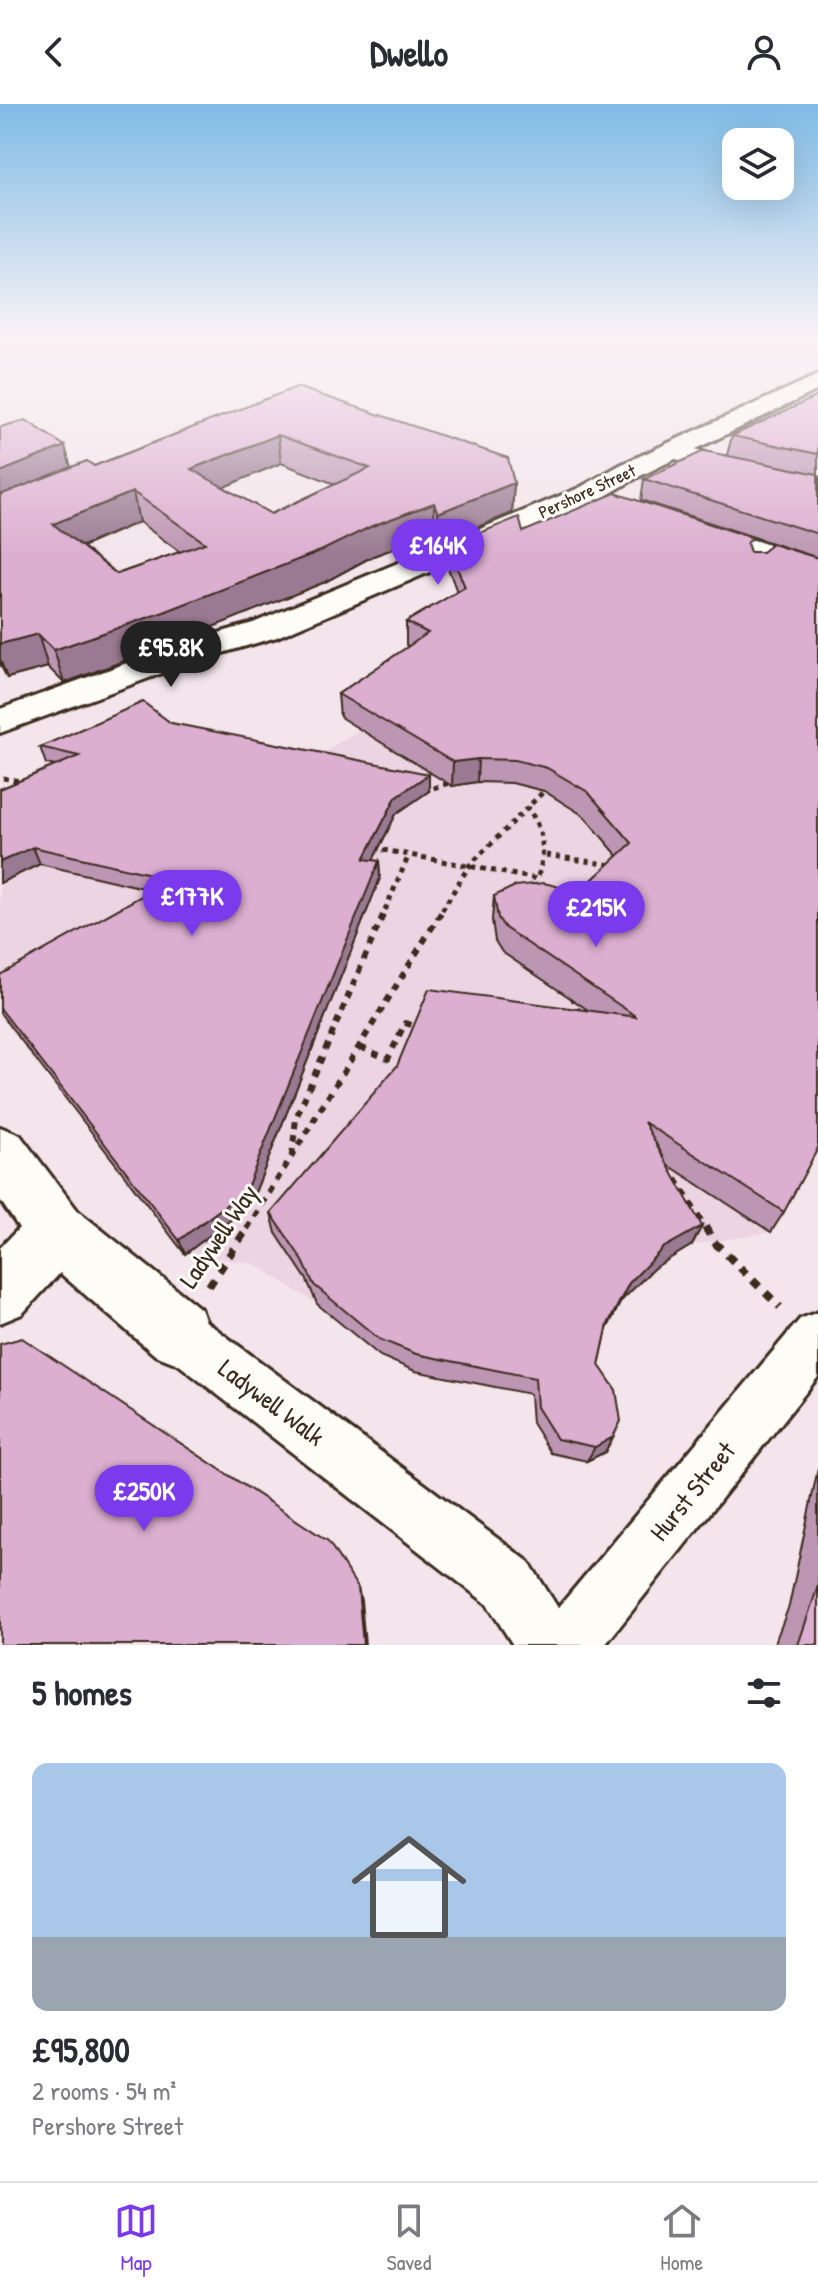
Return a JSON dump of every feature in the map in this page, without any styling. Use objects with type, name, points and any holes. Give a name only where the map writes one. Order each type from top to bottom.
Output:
[{"type":"street","name":"Pershore Street","points":[[0,722],[183,654],[265,630],[589,494],[754,412]]},
{"type":"street","points":[[675,449],[707,462],[818,486]]},
{"type":"street","points":[[589,494],[626,507]]},
{"type":"street","points":[[665,520],[818,571]]},
{"type":"street","name":"Pershore Street","points":[[1,766],[232,652],[265,630]]},
{"type":"street","name":"Ladywell Walk","points":[[0,1153],[57,1232],[178,1332],[508,1583],[547,1645]]},
{"type":"street","points":[[0,1292],[57,1232]]},
{"type":"street","name":"Hurst Street","points":[[567,1645],[816,1339]]},
{"type":"path","points":[[1,766],[34,784]]},
{"type":"path","name":"Ladywell Way","points":[[178,1332],[291,1161],[469,866],[557,779]]},
{"type":"path","points":[[418,793],[461,780]]},
{"type":"path","points":[[537,785],[559,794]]},
{"type":"path","points":[[359,845],[537,879],[546,855],[541,829],[528,807]]},
{"type":"path","points":[[291,1161],[296,1118],[382,911],[409,855]]},
{"type":"path","points":[[546,855],[618,866]]},
{"type":"path","points":[[572,987],[573,1002],[588,1029]]},
{"type":"path","points":[[360,1047],[388,1059],[405,1023],[420,1027]]},
{"type":"path","points":[[673,1175],[714,1242],[816,1339]]},
{"type":"shaded area","points":[[360,729],[806,872],[771,1232],[692,1245],[654,1268],[621,1301],[601,1341],[587,1461],[551,1453],[532,1423],[528,1394],[415,1371],[380,1356],[317,1304],[255,1264],[185,1254],[0,1013],[0,809],[17,802],[46,764],[303,766]]},
{"type":"building","points":[[233,412],[371,412],[508,458],[514,483],[438,513],[434,503],[164,612],[54,650],[38,634],[0,644],[0,495],[87,461],[94,466]],"holes":[[[278,435],[370,468],[271,514],[191,469]],[[133,492],[205,543],[117,574],[53,524]]]},
{"type":"building","points":[[784,412],[818,412],[818,454],[732,436]]},
{"type":"building","points":[[26,420],[65,446],[0,472],[0,427]]},
{"type":"building","points":[[704,451],[818,474],[818,534],[644,479]]},
{"type":"building","points":[[615,493],[753,538],[747,543],[750,552],[762,552],[772,544],[818,558],[818,1148],[784,1212],[644,1122],[702,1226],[663,1248],[629,1283],[608,1324],[599,1365],[616,1390],[621,1421],[613,1437],[595,1447],[557,1439],[537,1407],[535,1378],[416,1354],[379,1339],[314,1285],[303,1261],[271,1213],[397,1066],[429,989],[637,1017],[505,928],[498,918],[494,896],[515,886],[544,883],[579,892],[632,843],[588,792],[547,768],[515,760],[453,762],[338,694],[428,633],[406,622],[465,587],[448,546],[519,517],[523,532]]},
{"type":"building","points":[[143,702],[171,723],[429,774],[396,797],[364,859],[379,861],[246,1190],[179,1240],[0,1008],[0,975],[172,879],[33,847],[0,862],[0,789],[79,756],[40,747]]},
{"type":"building","points":[[22,1338],[328,1541],[358,1588],[363,1645],[0,1645],[0,1344]]},
{"type":"building","points":[[818,1584],[818,1645],[798,1645],[816,1592]]}]
